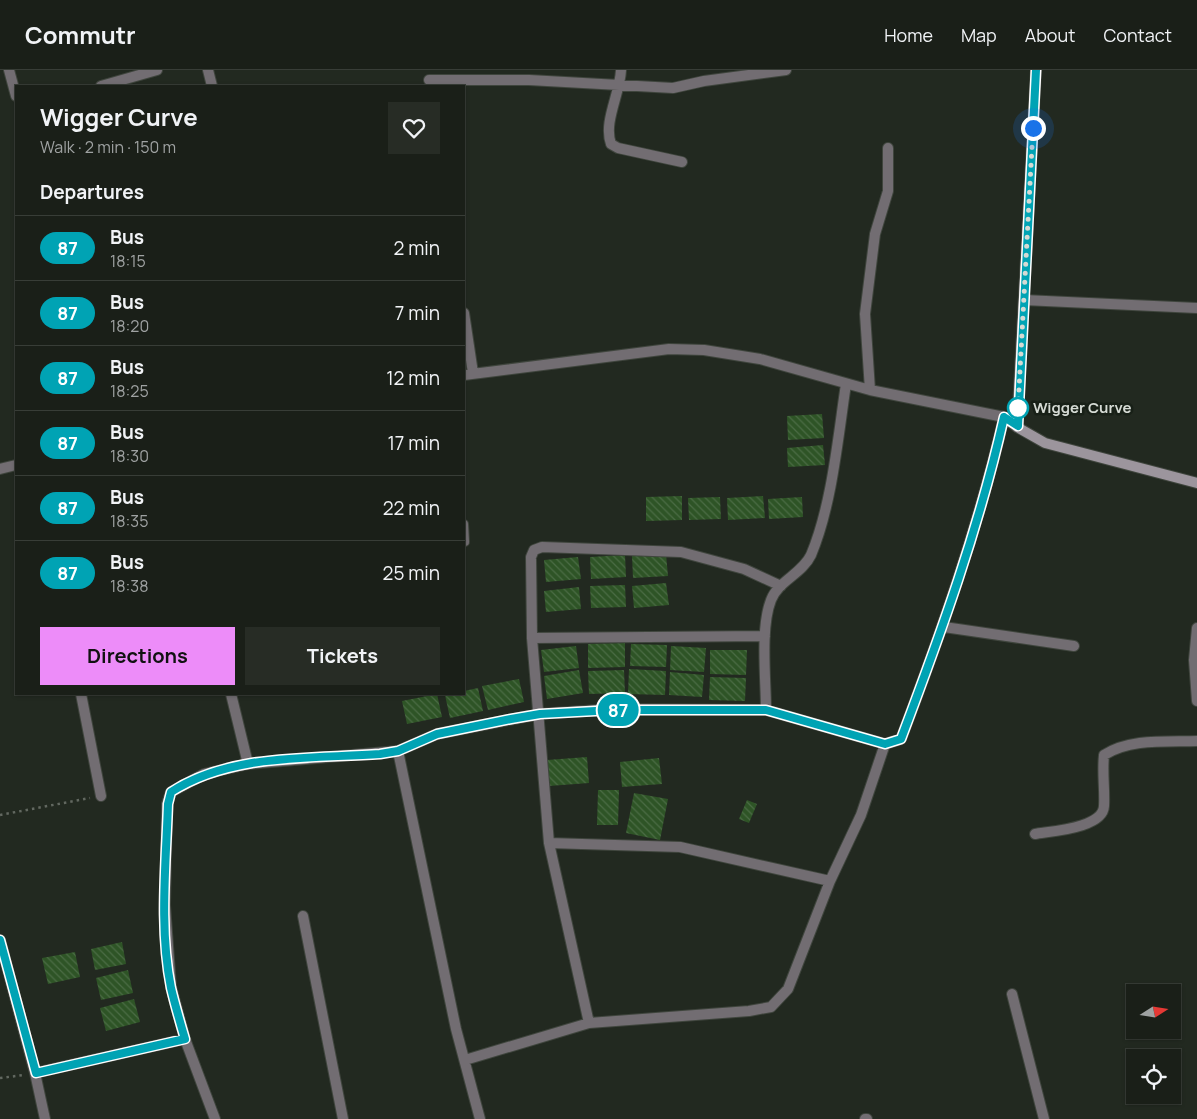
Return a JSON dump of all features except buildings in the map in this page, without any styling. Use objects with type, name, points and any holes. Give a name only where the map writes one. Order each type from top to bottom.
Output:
[{"type":"street","points":[[9,70],[15,92]]},
{"type":"street","points":[[104,85],[156,70]]},
{"type":"street","points":[[208,70],[212,85]]},
{"type":"street","points":[[621,70],[620,85],[607,134],[610,144],[618,148],[682,162]]},
{"type":"street","points":[[430,79],[529,80],[674,88],[704,81],[786,70]]},
{"type":"street","points":[[1018,426],[1036,70]]},
{"type":"street","points":[[870,390],[865,314],[875,234],[888,191],[888,148]]},
{"type":"street","points":[[1024,300],[1197,308]]},
{"type":"street","points":[[465,325],[469,374],[669,349],[704,350],[760,359],[870,390],[1004,417],[1045,443],[1197,482]]},
{"type":"street","points":[[766,710],[765,636],[771,600],[781,586],[810,557],[820,528],[836,451],[846,384]]},
{"type":"street","points":[[215,1119],[185,1039],[171,987],[165,906],[168,804],[171,792],[186,782],[204,774],[248,764],[398,751],[437,734],[540,714],[614,710],[766,710],[885,744],[901,739],[944,627],[988,486],[1004,417]]},
{"type":"street","points":[[0,469],[15,465]]},
{"type":"street","points":[[589,1023],[549,843],[540,714],[532,638],[531,557],[534,550],[542,546],[681,552],[744,570],[781,586]]},
{"type":"street","points":[[944,627],[1074,646]]},
{"type":"street","points":[[1197,628],[1194,660],[1197,701]]},
{"type":"street","points":[[532,638],[765,636]]},
{"type":"street","points":[[81,695],[101,796]]},
{"type":"street","points":[[231,695],[248,764]]},
{"type":"street","points":[[1035,834],[1083,825],[1099,818],[1104,809],[1102,768],[1104,755],[1115,748],[1130,744],[1197,741]]},
{"type":"street","points":[[465,1060],[589,1023],[771,1007],[788,990],[830,881],[861,815],[885,744]]},
{"type":"street","points":[[398,751],[456,1029],[480,1119]]},
{"type":"street","points":[[549,843],[680,847],[830,881]]},
{"type":"street","points":[[303,916],[342,1119]]},
{"type":"street","points":[[0,940],[36,1073],[45,1119]]},
{"type":"street","points":[[1012,994],[1044,1119]]},
{"type":"street","points":[[36,1073],[185,1039]]},
{"type":"path","points":[[0,815],[101,796]]},
{"type":"path","points":[[0,1078],[36,1073]]},
{"type":"bus line","name":"87","points":[[0,940],[11,987],[36,1073],[93,1062],[185,1039],[171,987],[168,956],[165,906],[168,804],[171,792],[186,782],[204,774],[248,764],[398,751],[437,734],[540,714],[614,710],[766,710],[885,744],[901,739],[944,627],[988,486],[1004,417],[1018,426],[1020,354],[1036,70]]},
{"type":"place","name":"Wigger Curve","points":[[1018,408]]},
{"type":"route","points":[[1018,408],[1033,128]]}]
